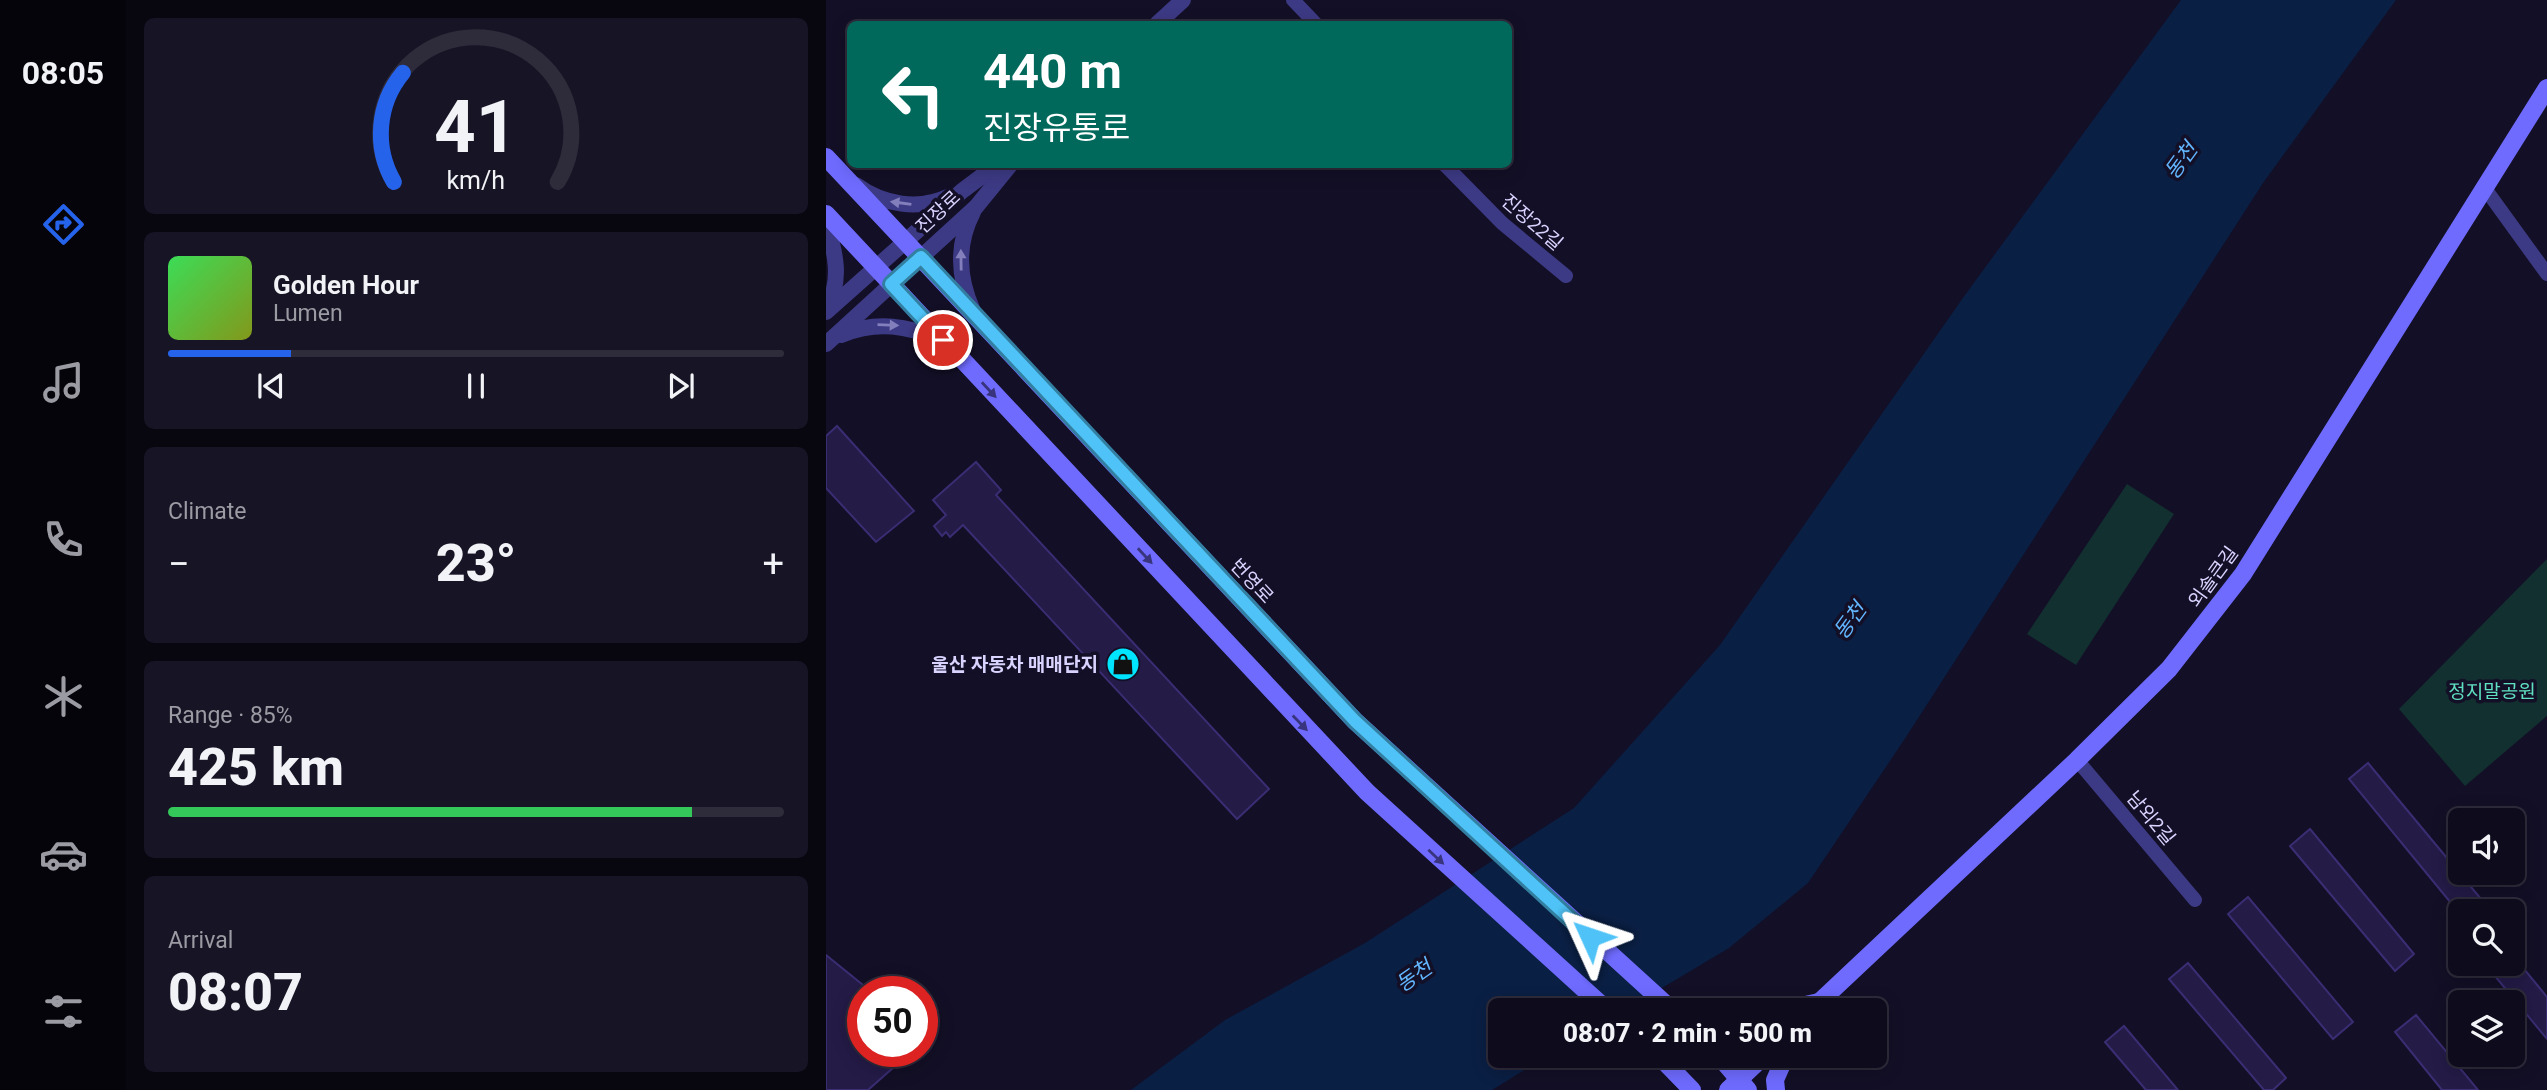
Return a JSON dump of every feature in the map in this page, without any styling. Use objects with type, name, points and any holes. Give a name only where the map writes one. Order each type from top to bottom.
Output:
[{"type":"main road","name":"외솔큰길","points":[[1824,998],[2169,670],[2243,574],[2547,88]]},
{"type":"main road","name":"번영로","points":[[826,157],[1331,696],[1417,780],[1659,998]]},
{"type":"main road","points":[[826,215],[1284,706],[1386,810],[1593,998]]},
{"type":"main road","points":[[1671,1068],[1692,1090]]},
{"type":"main road","points":[[1727,1068],[1739,1087],[1754,1068]]},
{"type":"main road","points":[[1776,1090],[1775,1080],[1780,1068]]},
{"type":"street","points":[[1160,21],[1183,0]]},
{"type":"street","points":[[1293,0],[1313,21]]},
{"type":"street","name":"진장로","points":[[826,310],[962,191],[993,168]]},
{"type":"street","name":"진장로","points":[[829,341],[976,207],[1008,168]]},
{"type":"street","name":"진장22길","points":[[1448,168],[1502,223],[1566,276]]},
{"type":"street","points":[[845,177],[878,198],[911,205],[942,200],[962,191]]},
{"type":"street","points":[[2484,187],[2547,274]]},
{"type":"street","points":[[975,315],[966,295],[960,258],[966,226],[976,207]]},
{"type":"street","points":[[826,223],[832,242],[836,276],[835,287],[826,310]]},
{"type":"street","points":[[829,341],[860,327],[880,324],[899,326],[943,340]]},
{"type":"street","name":"남외2길","points":[[2077,760],[2195,900]]},
{"type":"green space","points":[[2127,484],[2174,514],[2076,665],[2027,634]]},
{"type":"green space","name":"정지말공원","points":[[2547,559],[2547,716],[2465,786],[2399,709]]},
{"type":"water","name":"동천","points":[[2181,0],[2396,0],[2263,183],[1906,737],[1808,883],[1729,948],[1645,998],[1488,998],[1488,1068],[1528,1068],[1492,1090],[1131,1090],[1225,1020],[1365,943],[1574,808],[1720,645],[1965,295]]},
{"type":"building","points":[[837,426],[914,511],[876,542],[826,488],[826,436]]},
{"type":"building","name":"울산 자동차 매매단지","points":[[976,462],[1001,490],[996,495],[1269,789],[1237,819],[963,525],[950,537],[946,532],[942,536],[934,526],[946,515],[933,500]]},
{"type":"building","points":[[2368,763],[2448,859],[2448,885],[2469,885],[2481,899],[2448,899],[2349,779]]},
{"type":"building","points":[[2310,829],[2414,954],[2395,971],[2290,846]]},
{"type":"building","points":[[2248,897],[2353,1022],[2333,1039],[2228,914]]},
{"type":"building","points":[[826,955],[852,976],[847,976],[847,1067],[894,1067],[868,1090],[826,1090]]},
{"type":"building","points":[[2188,963],[2286,1078],[2273,1090],[2264,1090],[2169,979]]},
{"type":"building","points":[[2525,970],[2547,997],[2547,1039],[2525,1012],[2525,990],[2506,990],[2495,976],[2525,976]]},
{"type":"building","points":[[2416,1015],[2448,1054],[2448,1067],[2459,1067],[2478,1090],[2442,1090],[2395,1032]]},
{"type":"building","points":[[2124,1026],[2178,1090],[2146,1090],[2105,1042]]},
{"type":"place","name":"울산 자동차 매매단지","points":[[1123,664]]},
{"type":"route","points":[[943,340],[891,284],[921,257],[1355,721],[1590,937]]}]
